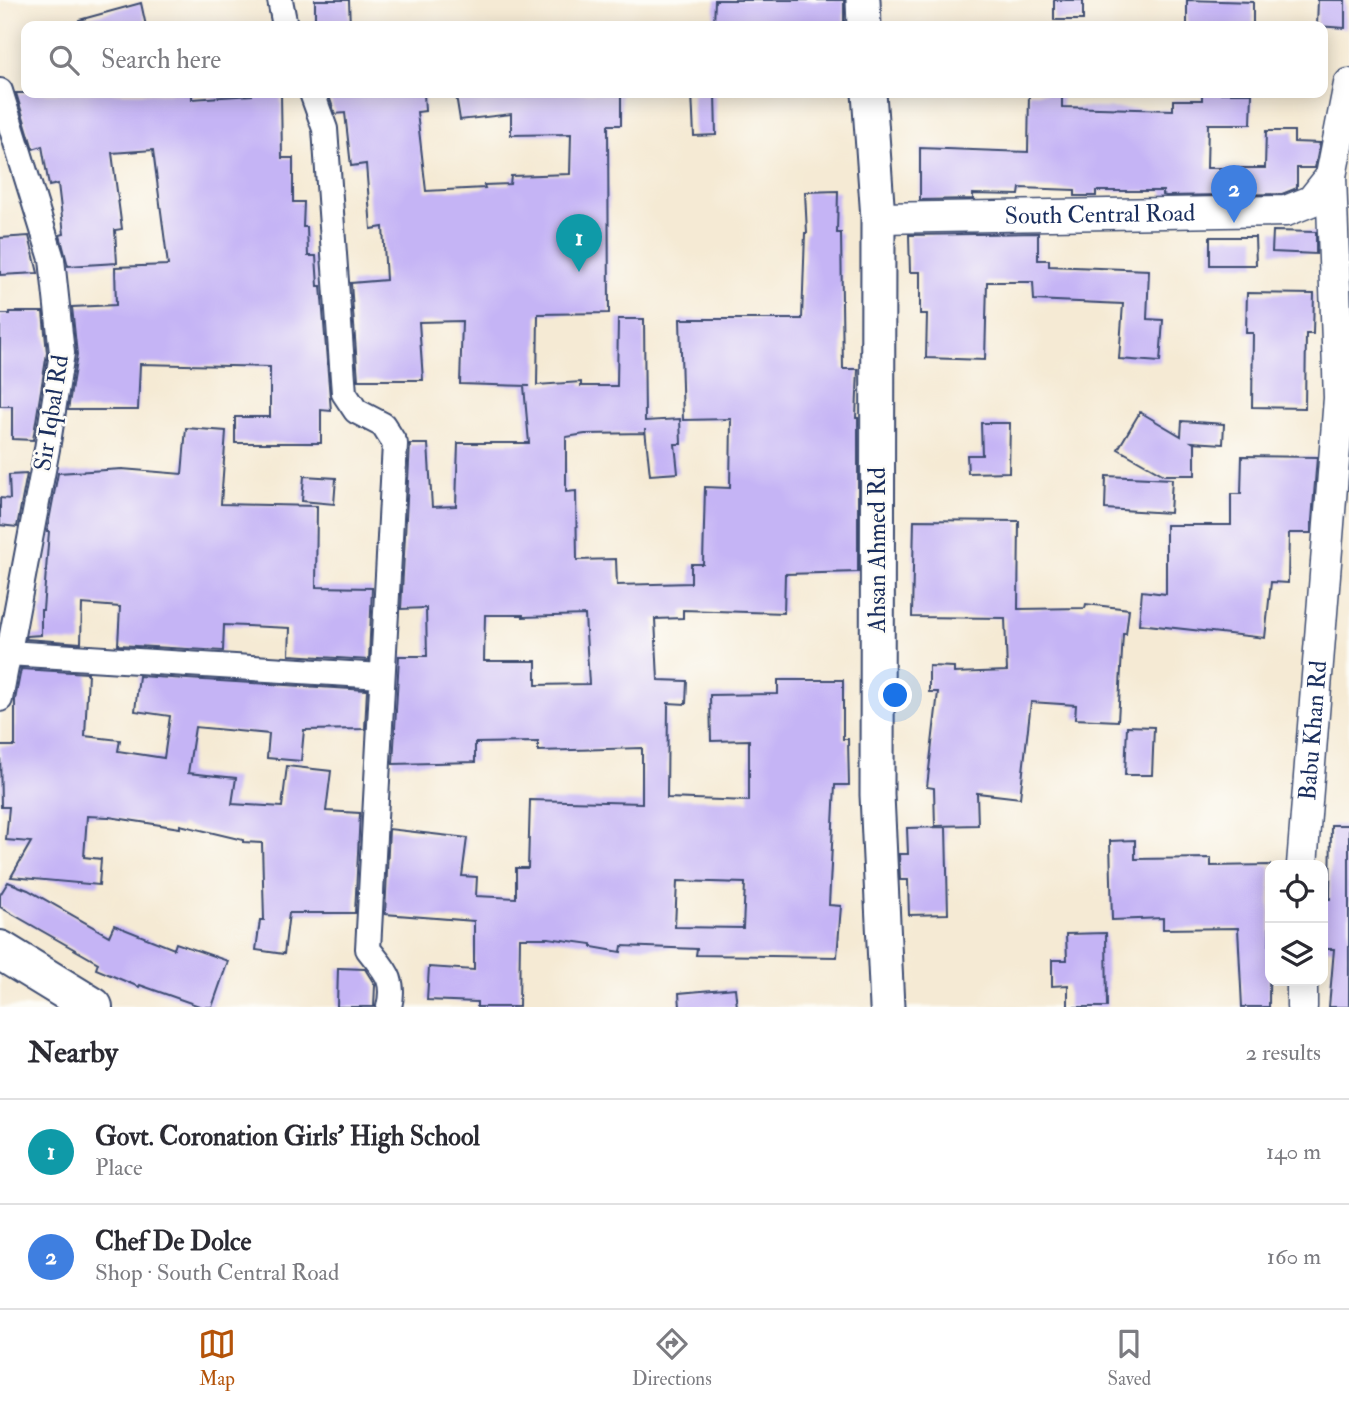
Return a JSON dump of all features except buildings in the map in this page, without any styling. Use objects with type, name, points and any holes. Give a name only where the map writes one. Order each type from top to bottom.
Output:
[{"type":"highway","points":[[0,950],[93,1007]]},
{"type":"highway","points":[[0,973],[58,1007]]},
{"type":"main road","points":[[863,0],[864,21]]},
{"type":"main road","name":"Ahsan Ahmed Rd","points":[[869,98],[878,218],[877,796],[887,1007]]},
{"type":"street","points":[[280,0],[284,21]]},
{"type":"street","name":"Babu Khan Rd","points":[[1302,860],[1339,398],[1340,180],[1349,83]]},
{"type":"street","name":"Sir Iqbal Rd","points":[[0,90],[52,259],[62,353],[47,449],[0,699]]},
{"type":"street","points":[[314,98],[325,129],[344,393],[356,411],[383,425],[395,444],[368,948],[385,968],[393,991],[390,1007]]},
{"type":"street","name":"South Central Road","points":[[878,218],[1286,211],[1311,201],[1340,180]]},
{"type":"street","points":[[8,653],[382,676]]},
{"type":"street","points":[[1302,986],[1302,1007]]},
{"type":"place","name":"Chef De Dolce","points":[[1234,223]]},
{"type":"place","name":"Govt. Coronation Girls' High School","points":[[579,272]]}]
